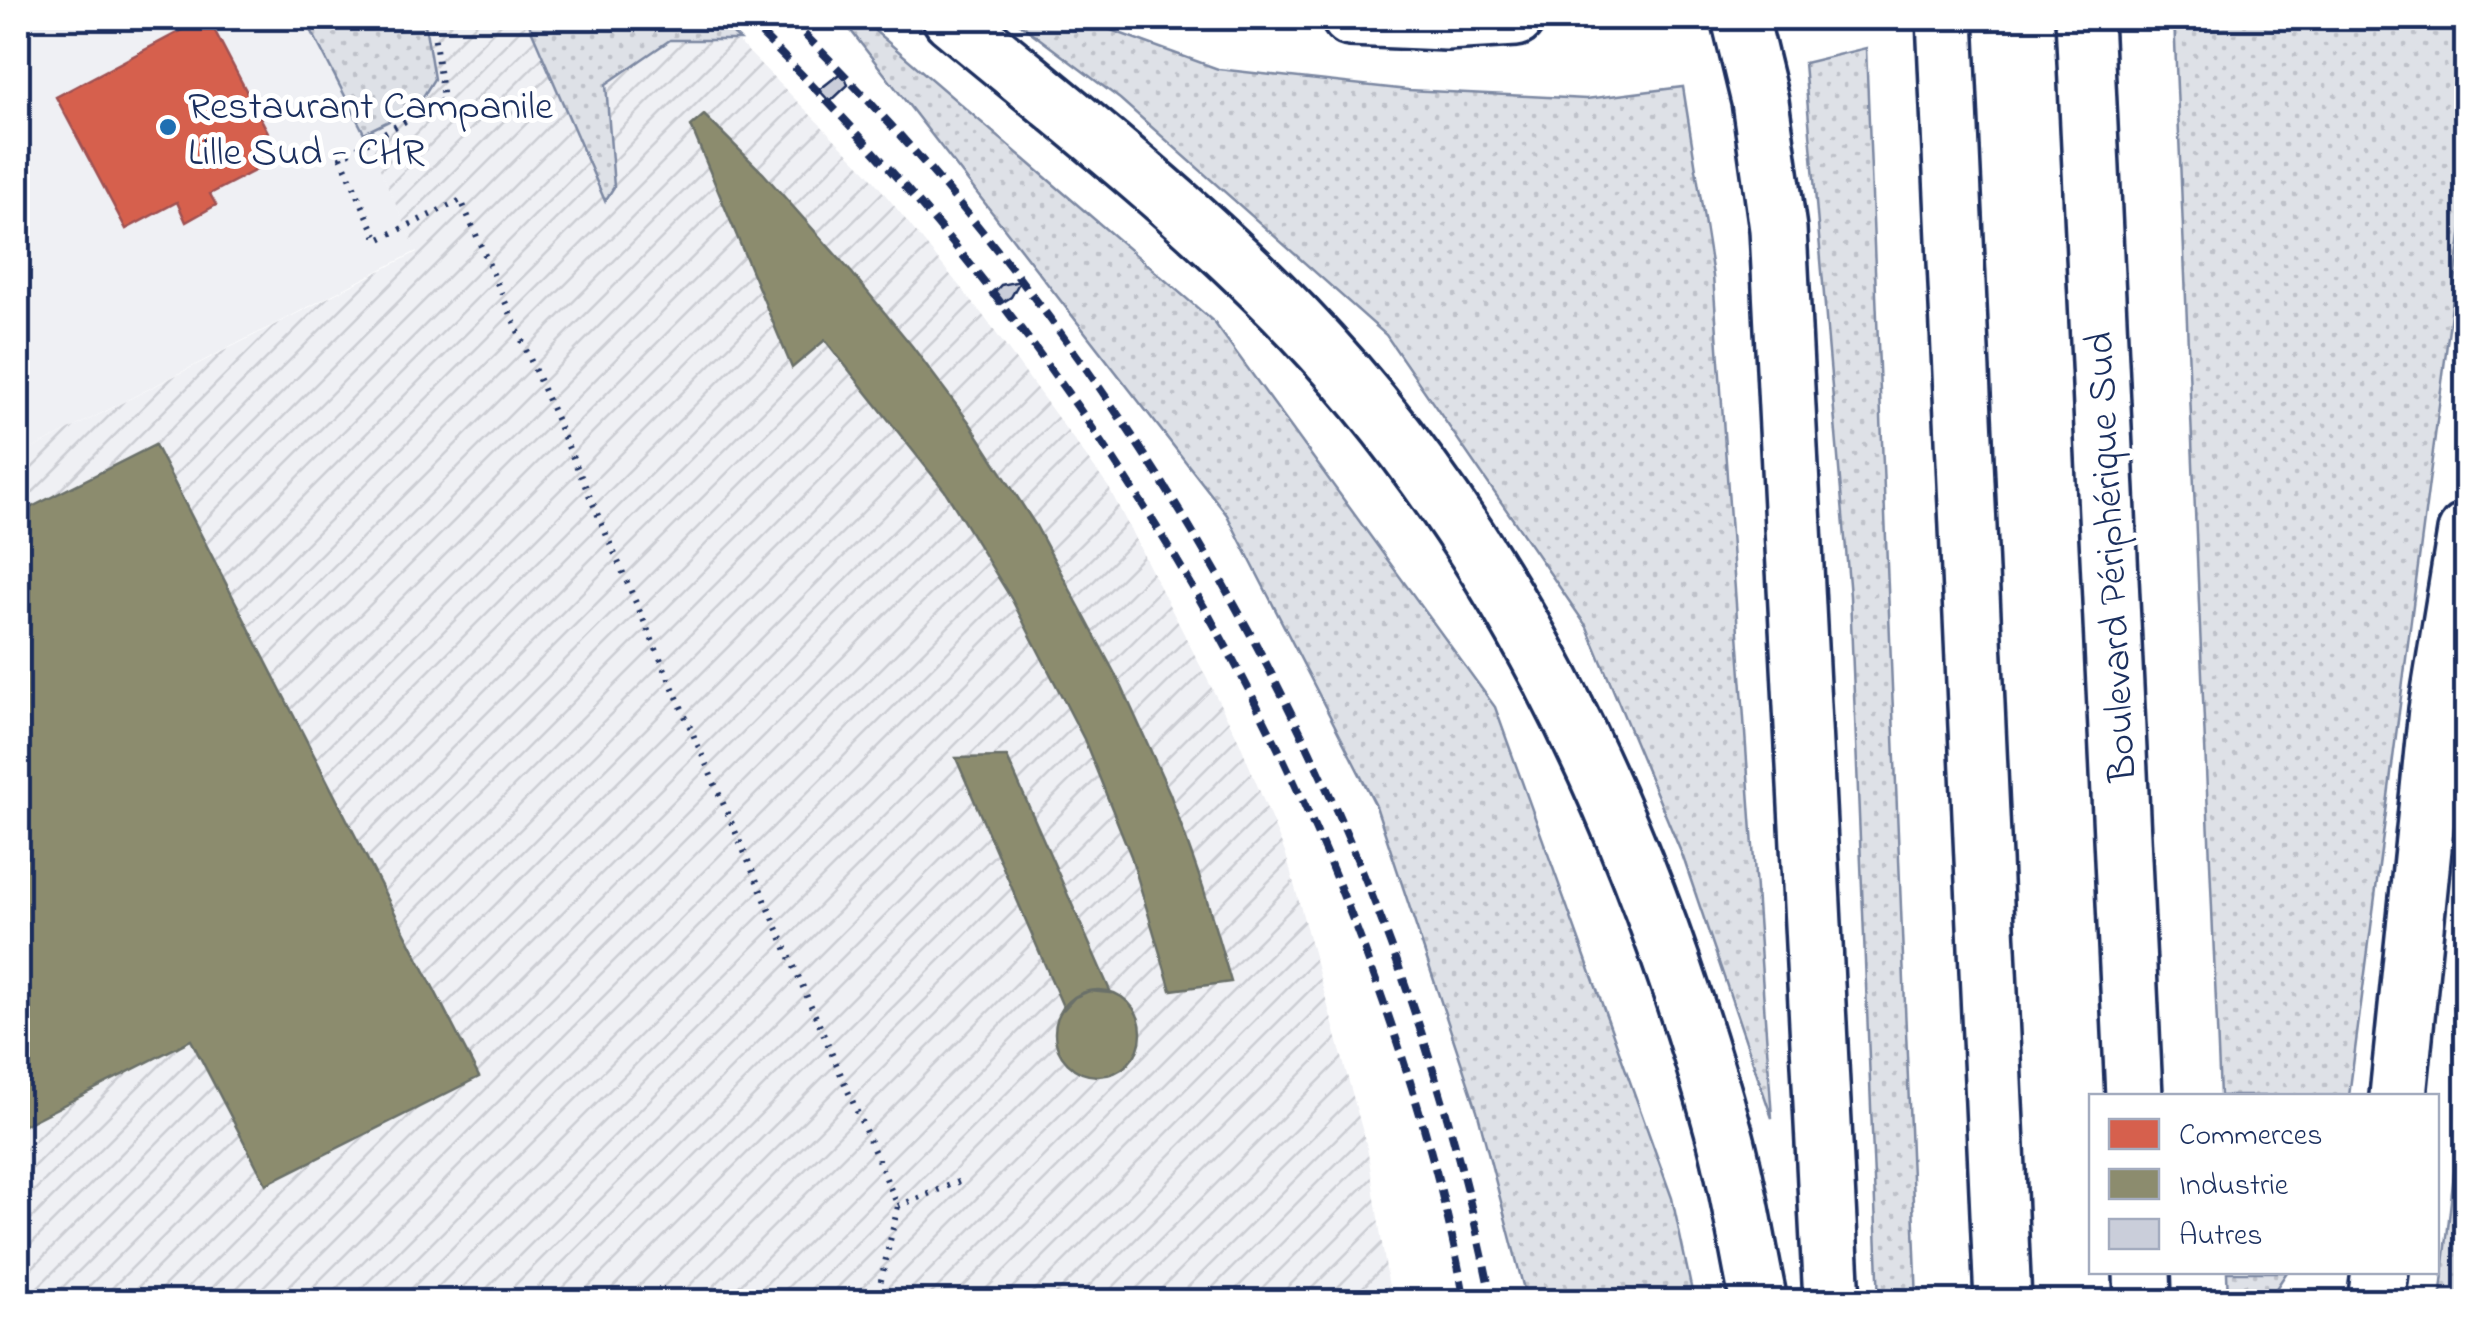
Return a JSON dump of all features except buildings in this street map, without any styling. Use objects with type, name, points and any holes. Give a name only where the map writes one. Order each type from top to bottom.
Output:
[{"type":"main road","points":[[950,18],[1266,290],[1398,442],[1464,531],[1520,618],[1576,724],[1652,902],[1724,1135],[1759,1302]]},
{"type":"main road","points":[[1350,18],[1446,22],[1516,18]]},
{"type":"main road","points":[[1740,18],[1760,102],[1778,229],[1832,1302]]},
{"type":"main road","points":[[1944,18],[2004,1302]]},
{"type":"main road","name":"Boulevard Périphérique Sud","points":[[2084,18],[2134,1094]]},
{"type":"main road","points":[[2398,1094],[2438,710],[2466,532]]},
{"type":"main road","points":[[2142,1274],[2143,1302]]},
{"type":"main road","points":[[2376,1302],[2380,1274]]},
{"type":"path","points":[[432,18],[443,100],[340,158],[378,240],[461,200],[898,1206],[876,1302]]},
{"type":"path","points":[[898,1206],[963,1180]]},
{"type":"shaded area","points":[[18,18],[305,18],[364,133],[417,251],[18,456]]},
{"type":"shaded area","points":[[305,18],[424,18],[434,79],[416,108],[364,133]]},
{"type":"shaded area","points":[[424,18],[715,18],[867,172],[982,314],[1109,488],[1239,741],[1286,855],[1367,1147],[1391,1301],[18,1302],[18,456],[417,252],[364,133],[416,108],[434,79]]},
{"type":"shaded area","points":[[529,18],[715,18],[740,40],[670,40],[606,84],[614,187],[605,201]]},
{"type":"shaded area","points":[[841,18],[860,18],[1214,322],[1495,707],[1672,1198],[1694,1301],[1527,1301],[1477,1110],[1376,806],[1227,515]]},
{"type":"shaded area","points":[[1012,18],[1078,18],[1218,69],[1408,90],[1586,99],[1683,87],[1713,276],[1772,1118],[1683,857],[1587,627],[1386,335],[1120,99]]},
{"type":"shaded area","points":[[2174,18],[2466,18],[2466,198],[2349,1094],[2220,1094]]},
{"type":"shaded area","points":[[1866,48],[1917,1302],[1879,1301],[1850,596],[1804,63]]},
{"type":"shaded area","points":[[2466,1065],[2466,1301],[2440,1301],[2463,1091]]},
{"type":"shaded area","points":[[2227,1274],[2286,1274],[2267,1302],[2228,1301]]},
{"type":"railway","points":[[745,18],[842,117],[934,220],[1019,327],[1099,438],[1173,553],[1240,673],[1301,796],[1355,925],[1432,1158],[1465,1302]]},
{"type":"railway","points":[[788,18],[916,153],[1033,297],[1140,448],[1236,608],[1320,773],[1391,945],[1448,1121],[1492,1302]]},
{"type":"place","name":"Restaurant Campanile Lille Sud - CHR","points":[[168,127]]}]
